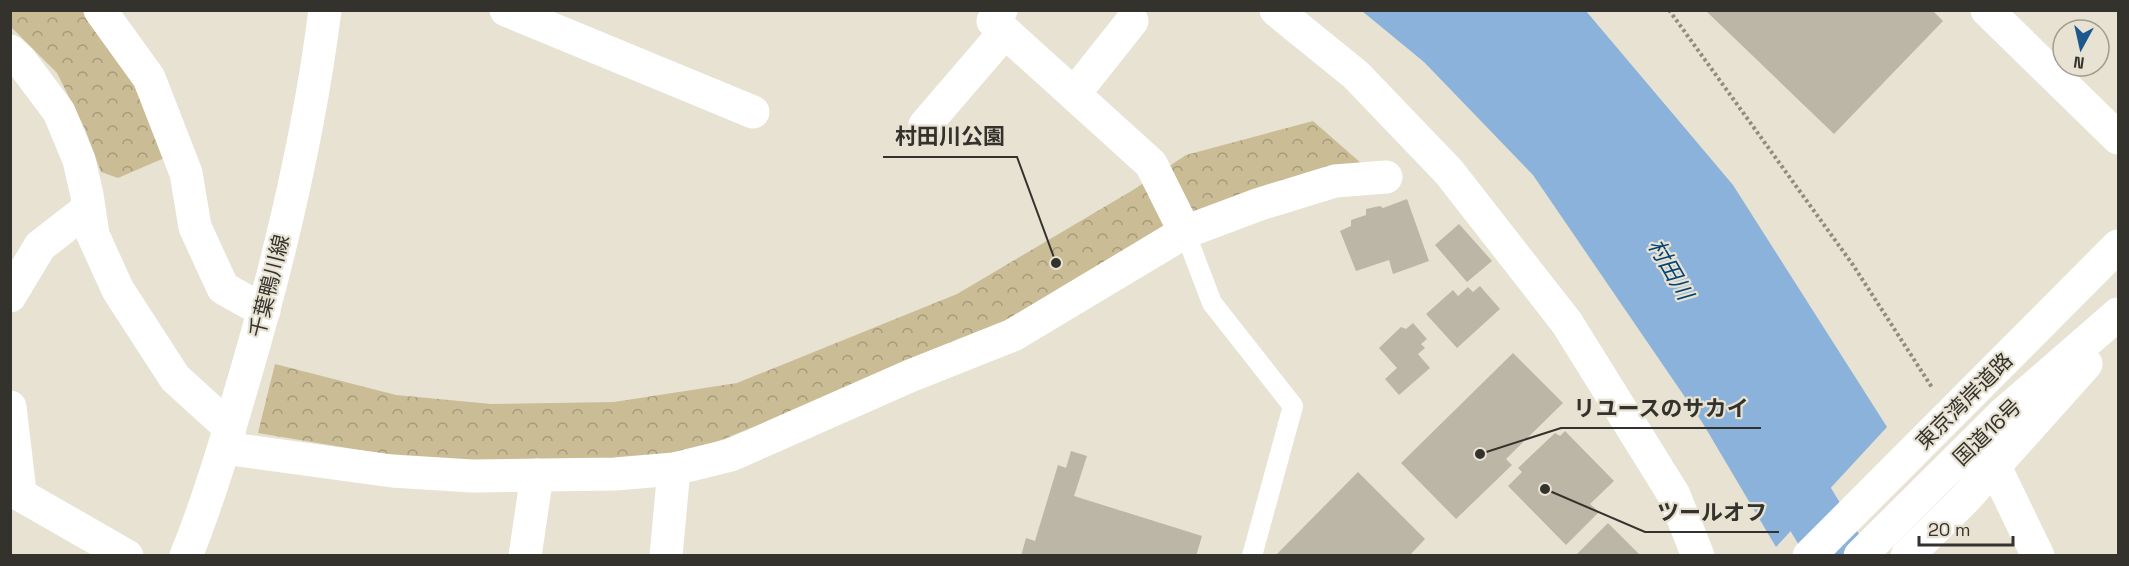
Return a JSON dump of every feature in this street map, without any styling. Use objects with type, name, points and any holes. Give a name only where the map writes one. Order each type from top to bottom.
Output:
[{"type":"main road","points":[[100,10],[149,78],[186,173],[195,227],[223,288],[264,311]]},
{"type":"main road","name":"千葉鴨川線","points":[[186,555],[202,517],[264,311],[315,84],[325,10]]},
{"type":"main road","points":[[506,10],[753,112]]},
{"type":"main road","points":[[1276,10],[1356,75],[1449,172],[1568,323],[1674,495],[1698,555]]},
{"type":"main road","points":[[1987,10],[2118,138]]},
{"type":"main road","points":[[925,125],[1003,21],[1074,94],[1151,164],[1185,232]]},
{"type":"main road","points":[[1074,94],[1132,21]]},
{"type":"main road","points":[[10,51],[21,61],[59,112],[79,160],[93,235],[118,290],[176,378],[227,438],[392,471],[472,476],[615,474],[674,469],[731,455],[910,376],[1013,335],[1185,232],[1260,204],[1335,181],[1386,177]]},
{"type":"main road","points":[[11,293],[40,246],[89,208]]},
{"type":"main road","name":"東京湾岸道路","points":[[1809,555],[2118,246]]},
{"type":"main road","name":"国道16号","points":[[1860,555],[2003,414],[2118,314]]},
{"type":"main road","points":[[1907,555],[1995,467],[2118,326]]},
{"type":"main road","points":[[10,407],[15,490],[127,555]]},
{"type":"main road","points":[[1995,467],[2038,555]]},
{"type":"main road","points":[[666,555],[674,469]]},
{"type":"main road","points":[[525,555],[537,475]]},
{"type":"lane","points":[[1185,232],[1212,303],[1293,406],[1252,555]]},
{"type":"path","points":[[1669,10],[1853,264],[1939,425]]},
{"type":"green space","points":[[10,11],[88,11],[135,69],[169,156],[118,178],[101,172],[85,129],[57,73],[11,27]]},
{"type":"green space","points":[[1313,121],[1362,164],[1278,181],[1187,216],[993,331],[696,450],[635,463],[413,459],[258,433],[275,364],[396,395],[491,404],[614,402],[737,383],[957,294],[1133,190],[1186,155]]},
{"type":"water","points":[[1362,11],[1586,11],[1733,185],[1887,427],[1776,547],[1702,422],[1533,175],[1424,62]]},
{"type":"building","points":[[1705,10],[1932,10],[1943,21],[1834,134]]},
{"type":"building","points":[[1407,199],[1429,261],[1393,274],[1389,260],[1356,271],[1340,231],[1351,226],[1351,220],[1366,215],[1366,209],[1380,206],[1383,208]]},
{"type":"building","points":[[1459,224],[1492,261],[1467,282],[1435,245]]},
{"type":"building","points":[[1480,286],[1500,309],[1457,348],[1426,314],[1453,290],[1458,296],[1468,287],[1473,292]]},
{"type":"building","points":[[1413,323],[1427,339],[1421,344],[1425,348],[1418,354],[1430,368],[1399,395],[1385,379],[1397,368],[1379,348],[1401,327],[1406,329]]},
{"type":"building","points":[[1513,353],[1563,403],[1506,459],[1512,465],[1456,519],[1401,463]]},
{"type":"building","points":[[1565,431],[1614,481],[1590,504],[1599,512],[1566,545],[1508,486],[1522,472],[1518,468],[1555,433],[1560,436]]},
{"type":"building","points":[[1071,451],[1087,456],[1074,496],[1202,536],[1196,556],[1021,556],[1026,538],[1035,541],[1058,465],[1066,468]]},
{"type":"building","points":[[1358,472],[1425,539],[1409,556],[1275,556]]},
{"type":"building","points":[[1608,523],[1641,556],[1575,556]]},
{"type":"waterway","name":"村田川","points":[[1769,441],[1839,556]]},
{"type":"place","name":"村田川公園","points":[[1056,263]]},
{"type":"place","name":"リユースのサカイ","points":[[1480,454]]},
{"type":"place","name":"ツールオフ","points":[[1545,489]]}]
